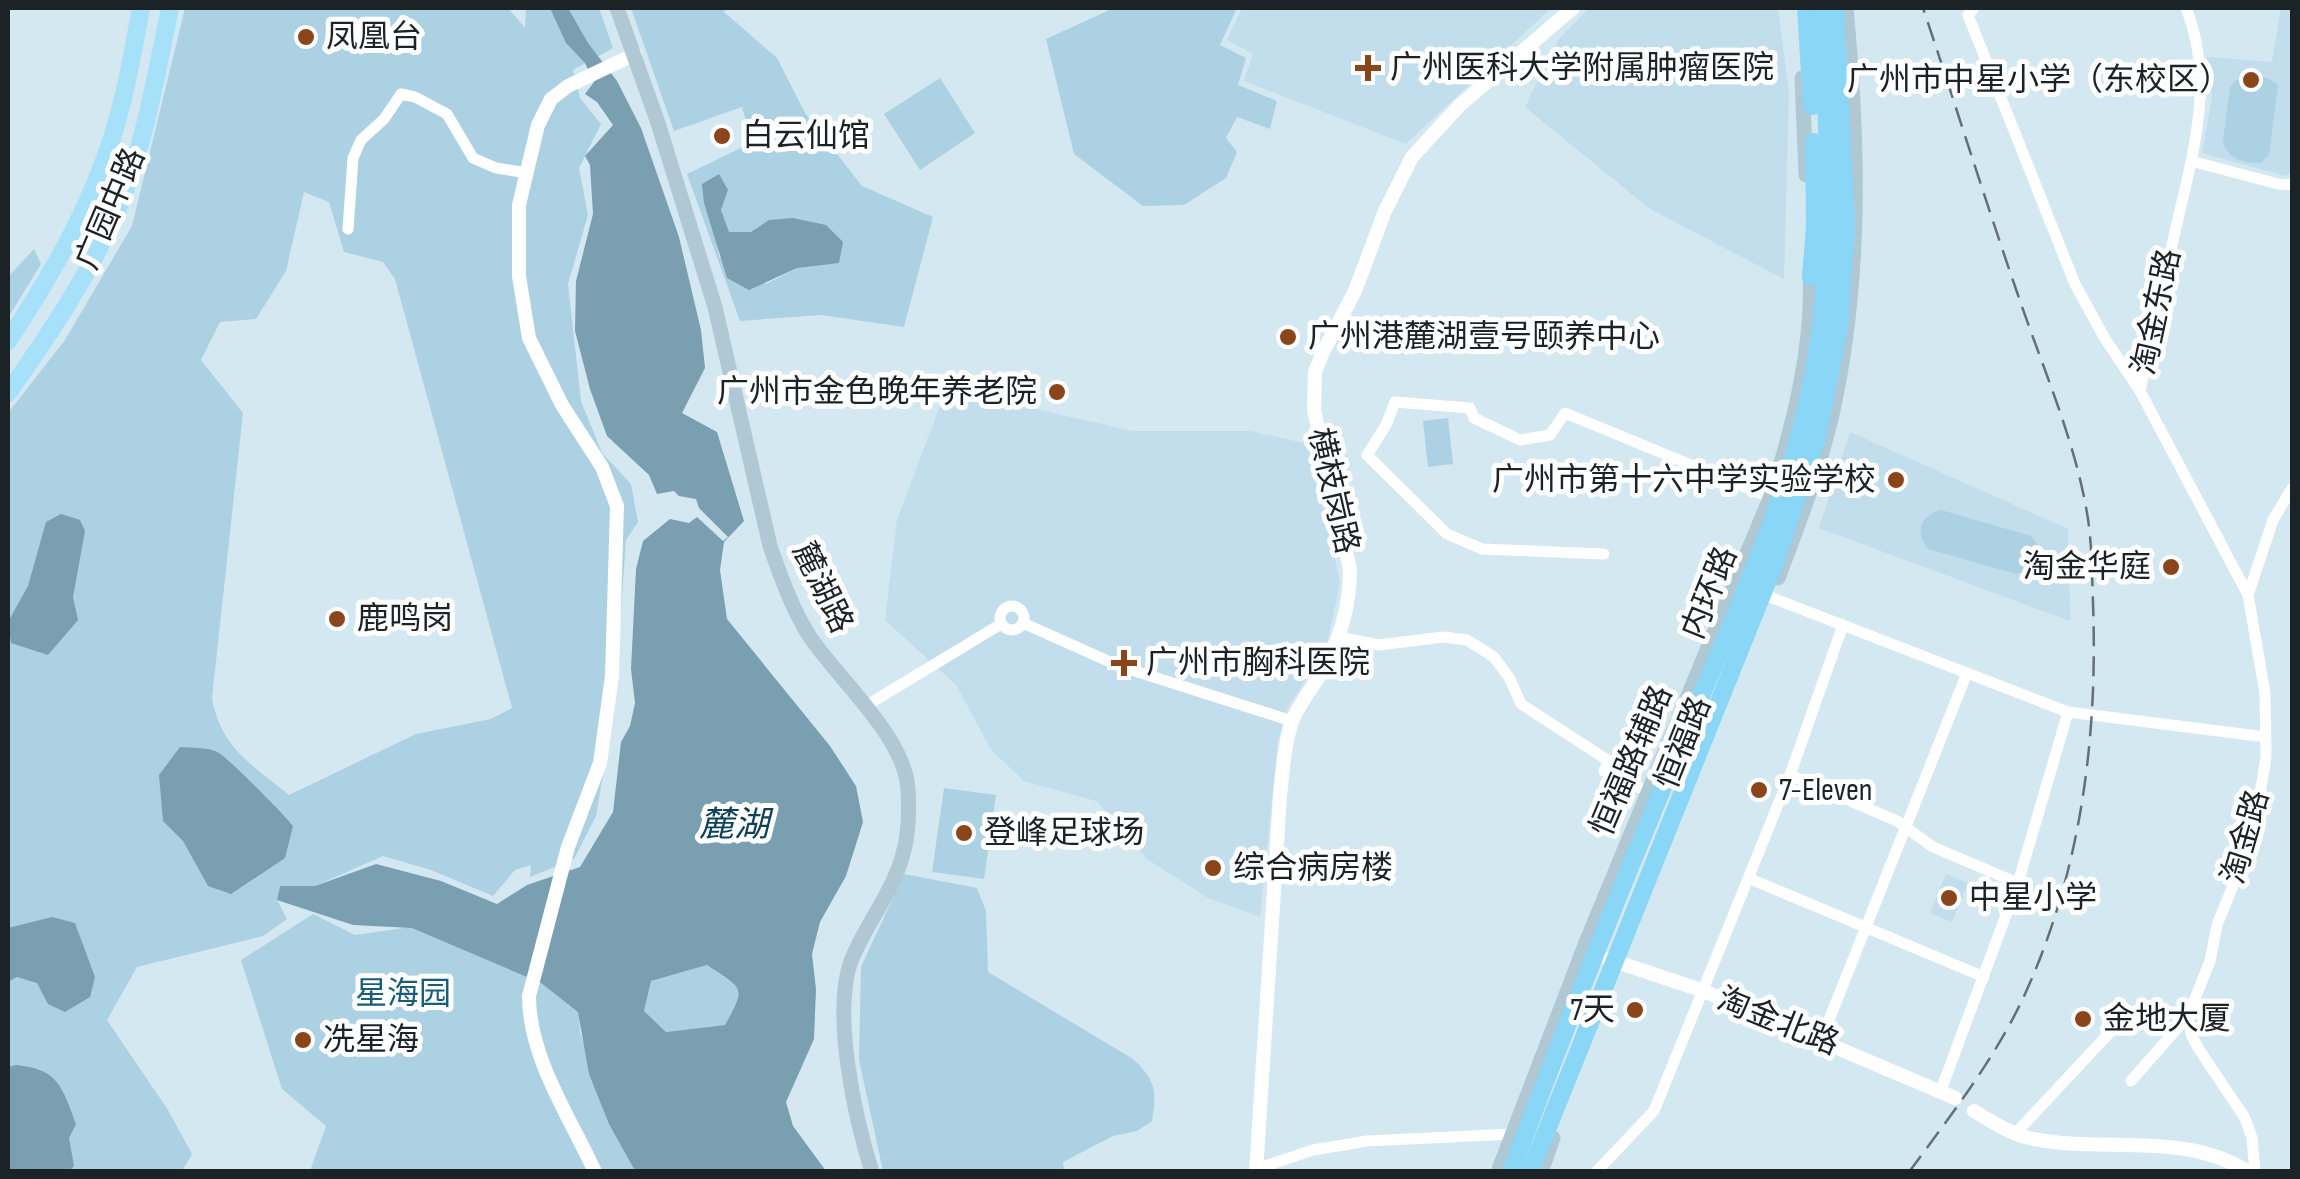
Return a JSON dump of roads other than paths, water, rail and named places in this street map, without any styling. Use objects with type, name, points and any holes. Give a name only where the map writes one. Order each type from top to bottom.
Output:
[{"type":"highway","points":[[1806,8],[1815,160],[1810,277]]},
{"type":"highway","name":"内环路","points":[[1512,1172],[1591,963],[1763,542],[1803,421],[1822,324],[1828,234],[1819,8]]},
{"type":"highway","name":"内环路","points":[[1536,1171],[1774,565],[1818,434],[1839,326],[1846,240],[1834,8]]},
{"type":"main road","name":"广园中路","points":[[8,342],[62,251],[99,173],[118,120],[141,8]]},
{"type":"main road","name":"广园中路","points":[[8,393],[77,287],[118,208],[146,121],[170,8]]},
{"type":"main road","name":"麓湖路","points":[[618,8],[715,307],[776,564],[807,632],[899,755],[908,788],[904,850],[851,962],[845,997],[849,1074],[872,1172]]},
{"type":"main road","name":"恒福路辅路","points":[[1536,1171],[1610,959],[1770,597],[1787,504],[1787,444],[1800,382],[1810,277],[1798,8]]},
{"type":"main road","name":"恒福路","points":[[1787,504],[1826,307],[1831,204],[1819,8]]},
{"type":"main road","name":"恒福路","points":[[1512,1172],[1538,1124],[1610,959],[1787,504],[1829,377],[1842,272],[1844,180],[1834,8]]},
{"type":"main road","name":"恒福路辅路","points":[[1498,1172],[1650,792],[1832,416],[1854,266],[1856,189],[1846,8]]},
{"type":"main road","points":[[1810,277],[1826,307]]},
{"type":"main road","points":[[1525,1098],[1538,1124],[1536,1171]]},
{"type":"street","name":"横枝岗路","points":[[1256,1170],[1280,796],[1292,722],[1338,637],[1347,607],[1350,569],[1314,410],[1315,372],[1355,291],[1385,211],[1412,157],[1460,105],[1572,8]]},
{"type":"street","name":"淘金东路","points":[[2186,8],[2196,38],[2202,79],[2191,160],[2140,391],[2248,594]]},
{"type":"street","points":[[1970,10],[2075,284],[2140,391]]},
{"type":"street","points":[[595,1172],[536,1044],[529,996],[568,847],[600,763],[612,676],[617,506],[602,467],[562,405],[528,338],[519,276],[519,206],[538,125],[551,99],[635,54]]},
{"type":"street","points":[[348,229],[352,158],[361,140],[384,119],[402,94],[415,96],[447,114],[472,158],[527,174]]},
{"type":"street","points":[[2191,160],[2268,182],[2292,184]]},
{"type":"street","points":[[1604,554],[1482,548],[1447,534],[1367,455],[1395,402],[1470,408],[1474,418],[1520,440],[1550,435],[1566,414],[1787,504]]},
{"type":"street","points":[[2248,594],[2273,520],[2292,488]]},
{"type":"street","name":"淘金路","points":[[2130,1082],[2188,1016],[2252,830],[2264,777],[2266,737],[2262,662],[2248,594]]},
{"type":"street","points":[[1770,597],[2068,712],[2266,737]]},
{"type":"street","points":[[1002,624],[1002,612],[1012,606],[1022,612],[1024,623]]},
{"type":"street","points":[[1002,624],[1011,630],[1024,623]]},
{"type":"street","points":[[1024,623],[1120,666],[1292,722]]},
{"type":"street","points":[[864,707],[1002,624]]},
{"type":"street","points":[[1596,1172],[1654,1111],[1790,775],[1844,625]]},
{"type":"street","points":[[1338,637],[1380,645],[1443,637],[1467,640],[1494,657],[1521,704],[1609,761],[1604,771],[1650,792]]},
{"type":"street","points":[[1821,1040],[1967,673]]},
{"type":"street","points":[[1940,1090],[2018,883],[2068,712]]},
{"type":"street","points":[[1790,775],[1906,827],[1963,862],[2018,883]]},
{"type":"street","points":[[1748,878],[1984,977]]},
{"type":"street","name":"淘金北路","points":[[1610,959],[1701,990],[1955,1098]]},
{"type":"street","points":[[2015,1134],[2129,1012]]},
{"type":"street","points":[[1974,1111],[2015,1134],[2044,1140],[2202,1152],[2252,1172],[2252,1138],[2245,1118],[2198,1048],[2188,1016]]},
{"type":"street","points":[[1256,1170],[1313,1150],[1367,1140],[1512,1134]]},
{"type":"water","name":"麓湖","points":[[550,8],[568,8],[617,81],[641,128],[679,237],[701,330],[705,368],[682,413],[717,432],[744,521],[724,542],[720,570],[727,619],[830,746],[856,786],[863,822],[846,876],[820,922],[812,954],[816,989],[814,1039],[786,1102],[793,1126],[826,1171],[635,1171],[609,1124],[589,1074],[578,1012],[541,983],[412,928],[353,925],[277,900],[280,886],[315,886],[376,864],[441,881],[497,904],[527,885],[580,867],[613,812],[621,742],[630,726],[635,703],[631,669],[636,569],[643,541],[670,519],[689,523],[697,517],[723,541],[728,537],[699,508],[696,499],[674,491],[657,494],[649,475],[607,436],[590,389],[575,331],[576,281],[593,214],[590,165],[585,156],[613,125],[597,102],[585,94],[594,82],[585,63],[566,43]],"holes":[[[707,965],[738,990],[725,1025],[666,1032],[644,1011],[651,981]]]},
{"type":"water","points":[[719,174],[728,190],[721,210],[729,232],[751,232],[769,220],[793,218],[826,225],[843,242],[839,263],[797,268],[749,290],[727,278],[702,184]]},
{"type":"water","points":[[61,514],[80,520],[85,531],[73,597],[78,620],[48,655],[11,643],[8,622],[28,586],[46,522]]},
{"type":"water","points":[[180,747],[219,753],[293,826],[285,858],[231,894],[208,886],[183,841],[163,821],[159,775]]},
{"type":"water","points":[[52,917],[75,923],[95,977],[90,997],[65,1012],[48,1004],[37,983],[17,977],[8,982],[8,928]]},
{"type":"water","points":[[8,1067],[42,1071],[62,1090],[76,1124],[69,1138],[74,1166],[69,1171],[8,1171]]},
{"type":"railway","points":[[1909,1172],[2000,1041],[2044,947],[2060,900],[2082,803],[2094,653],[2090,540],[2076,462],[1923,8]]},
{"type":"place","name":"凤凰台","points":[[306,37]]},
{"type":"place","name":"广州医科大学附属肿瘤医院","points":[[1368,68]]},
{"type":"place","name":"广州市中星小学（东校区）","points":[[2251,80]]},
{"type":"place","name":"白云仙馆","points":[[722,136]]},
{"type":"place","name":"广州港麓湖壹号颐养中心","points":[[1288,337]]},
{"type":"place","name":"广州市金色晚年养老院","points":[[1057,392]]},
{"type":"place","name":"广州市第十六中学实验学校","points":[[1896,480]]},
{"type":"place","name":"淘金华庭","points":[[2171,567]]},
{"type":"place","name":"鹿鸣岗","points":[[337,619]]},
{"type":"place","name":"广州市胸科医院","points":[[1124,663]]},
{"type":"place","name":"7-Eleven","points":[[1759,790]]},
{"type":"place","name":"登峰足球场","points":[[964,833]]},
{"type":"place","name":"综合病房楼","points":[[1213,868]]},
{"type":"place","name":"中星小学","points":[[1949,898]]},
{"type":"place","name":"7天","points":[[1635,1010]]},
{"type":"place","name":"金地大厦","points":[[2083,1019]]},
{"type":"place","name":"冼星海","points":[[303,1040]]},
{"type":"park label","name":"星海园","points":[[403,994]]}]
